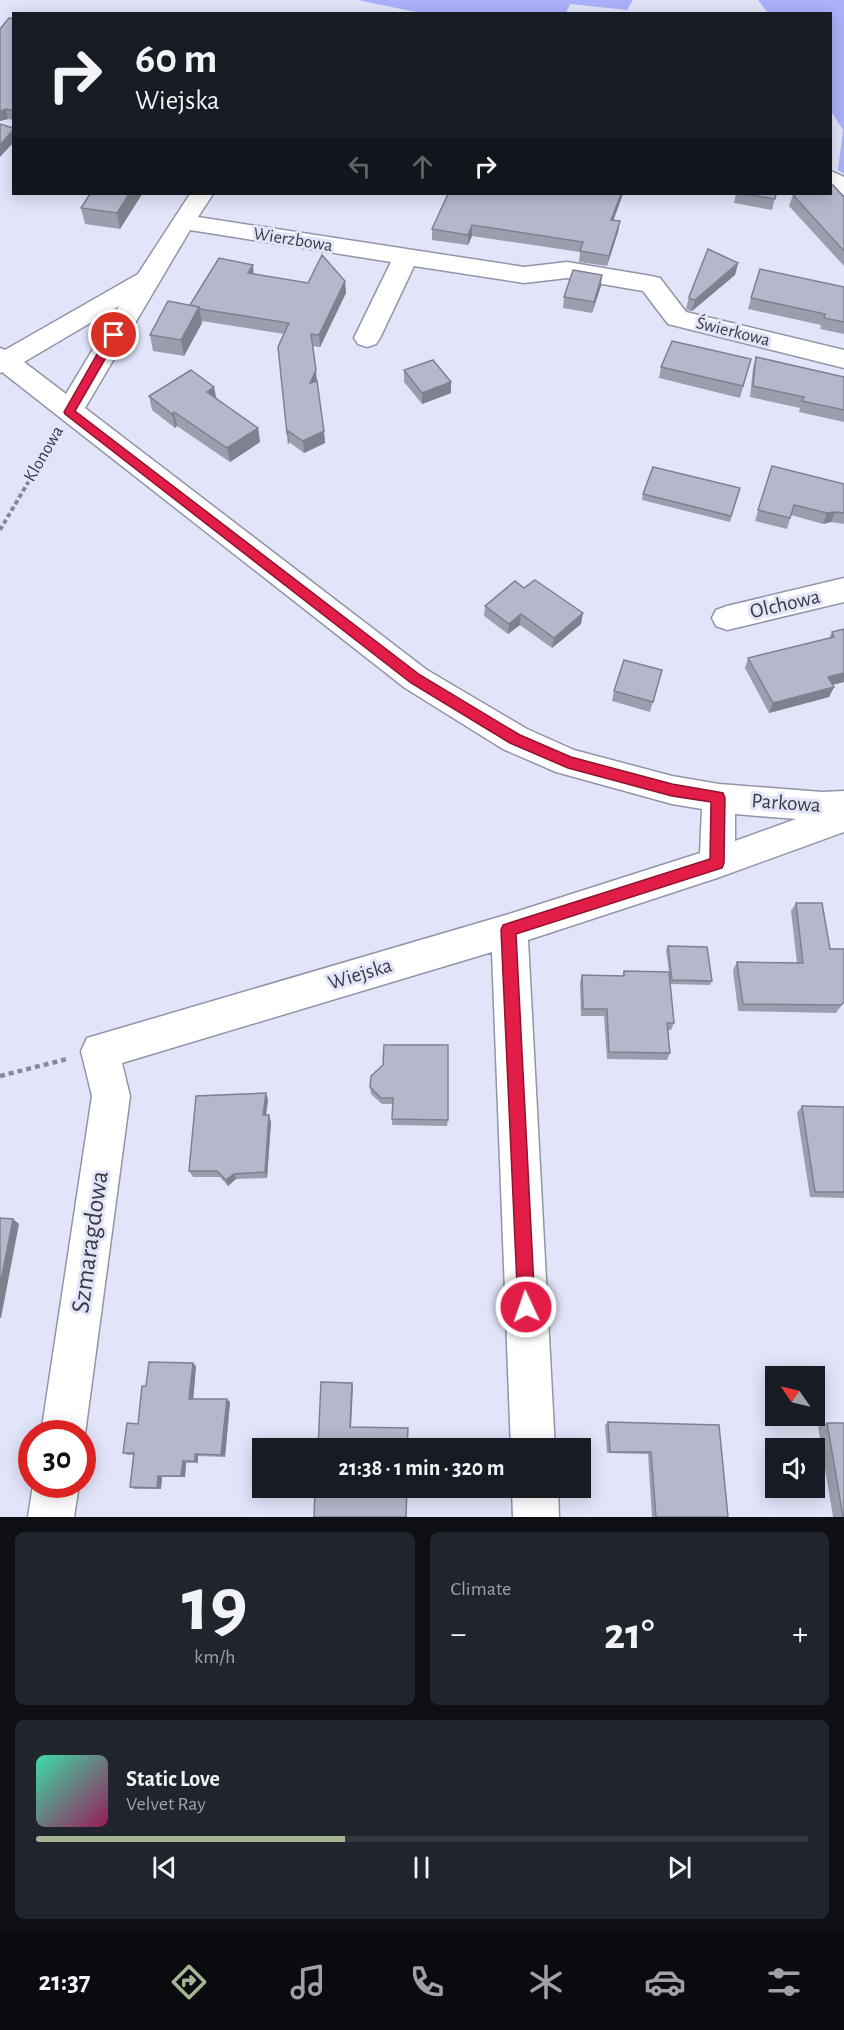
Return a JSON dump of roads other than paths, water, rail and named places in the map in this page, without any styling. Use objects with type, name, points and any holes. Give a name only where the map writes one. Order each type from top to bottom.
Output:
[{"type":"street","points":[[832,179],[844,188]]},
{"type":"street","name":"Klonowa","points":[[69,412],[147,279],[200,195]]},
{"type":"street","name":"Wierzbowa","points":[[182,222],[524,275],[567,270]]},
{"type":"street","points":[[367,338],[405,258]]},
{"type":"street","name":"Świerkowa","points":[[567,270],[651,284],[677,318],[844,359]]},
{"type":"street","points":[[2,361],[147,279]]},
{"type":"street","name":"Parkowa","points":[[2,361],[416,679],[515,739],[568,762],[651,785],[718,798],[822,807],[844,806]]},
{"type":"street","name":"Olchowa","points":[[727,618],[844,590]]},
{"type":"street","points":[[717,863],[718,798]]},
{"type":"street","name":"Wiejska","points":[[100,1051],[509,930],[717,863],[844,817]]},
{"type":"street","points":[[509,930],[532,1438]]},
{"type":"street","name":"Szmaragdowa","points":[[65,1420],[111,1096],[100,1051]]},
{"type":"street","points":[[51,1517],[54,1498]]},
{"type":"street","points":[[535,1498],[536,1517]]}]
